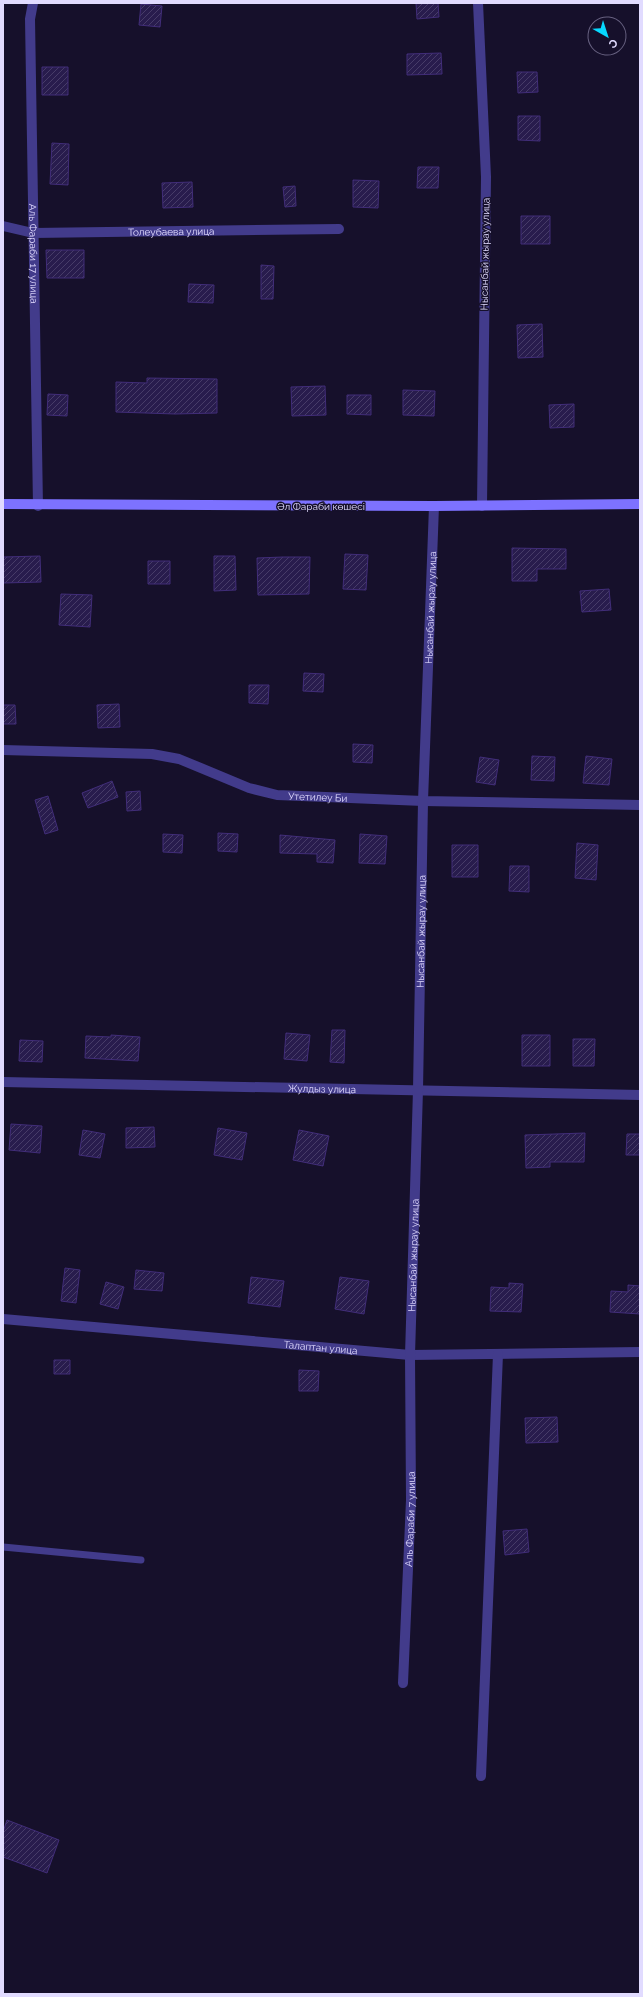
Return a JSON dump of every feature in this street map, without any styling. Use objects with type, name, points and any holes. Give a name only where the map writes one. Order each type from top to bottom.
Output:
[{"type":"street","name":"Аль Фараби 17 улица","points":[[34,3],[30,19],[38,506]]},
{"type":"street","name":"Нысанбай жырау улица","points":[[478,3],[486,177],[482,506]]},
{"type":"street","name":"Толеубаева улица","points":[[3,226],[33,233],[339,229]]},
{"type":"street","name":"Әл Фараби көшесі","points":[[3,504],[38,506],[482,506],[640,504]]},
{"type":"street","name":"Нысанбай жырау улица","points":[[410,1355],[418,1090],[423,801],[434,506]]},
{"type":"street","name":"Утетилеу Би","points":[[3,750],[152,754],[179,759],[249,788],[278,795],[423,801],[640,805]]},
{"type":"street","name":"Жулдыз улица","points":[[3,1082],[640,1095]]},
{"type":"street","name":"Талаптан улица","points":[[3,1319],[410,1355],[640,1352]]},
{"type":"street","points":[[482,1776],[498,1354]]},
{"type":"street","name":"Аль Фараби 7 улица","points":[[403,1683],[411,1500],[410,1355]]},
{"type":"lane","points":[[3,1547],[141,1560]]},
{"type":"building","points":[[416,3],[438,3],[439,17],[417,19]]},
{"type":"building","points":[[141,4],[162,6],[160,27],[139,25]]},
{"type":"building","points":[[441,53],[442,74],[407,75],[407,54]]},
{"type":"building","points":[[42,67],[68,67],[68,95],[42,95]]},
{"type":"building","points":[[517,72],[537,72],[538,92],[518,93]]},
{"type":"building","points":[[518,116],[540,116],[540,141],[518,140]]},
{"type":"building","points":[[52,143],[69,144],[68,185],[50,184]]},
{"type":"building","points":[[418,167],[439,167],[438,188],[417,188]]},
{"type":"building","points":[[353,180],[379,181],[378,208],[353,207]]},
{"type":"building","points":[[192,182],[193,207],[163,208],[162,183]]},
{"type":"building","points":[[295,186],[296,206],[285,207],[283,187]]},
{"type":"building","points":[[521,216],[550,216],[550,244],[521,244]]},
{"type":"building","points":[[46,250],[84,250],[84,278],[47,278]]},
{"type":"building","points":[[261,265],[274,266],[273,299],[261,299]]},
{"type":"building","points":[[189,284],[214,285],[213,303],[188,302]]},
{"type":"building","points":[[542,324],[543,357],[518,358],[517,325]]},
{"type":"building","points":[[147,378],[217,379],[217,413],[175,414],[116,412],[116,382],[147,383]]},
{"type":"building","points":[[325,386],[326,415],[292,416],[291,387]]},
{"type":"building","points":[[403,390],[435,391],[434,416],[403,415]]},
{"type":"building","points":[[48,394],[68,395],[67,416],[47,415]]},
{"type":"building","points":[[347,395],[371,395],[371,415],[347,414]]},
{"type":"building","points":[[574,404],[574,427],[550,428],[549,405]]},
{"type":"building","points":[[512,548],[566,549],[566,569],[537,569],[537,581],[512,581]]},
{"type":"building","points":[[345,554],[368,555],[366,590],[343,589]]},
{"type":"building","points":[[40,556],[41,582],[3,583],[3,557]]},
{"type":"building","points":[[214,556],[235,556],[236,590],[214,591]]},
{"type":"building","points":[[310,557],[309,594],[258,595],[257,558]]},
{"type":"building","points":[[148,561],[170,561],[170,584],[148,584]]},
{"type":"building","points":[[609,589],[611,610],[582,612],[580,591]]},
{"type":"building","points":[[61,594],[92,595],[90,627],[59,625]]},
{"type":"building","points":[[304,673],[324,674],[323,692],[303,691]]},
{"type":"building","points":[[249,685],[269,685],[268,704],[249,703]]},
{"type":"building","points":[[119,704],[120,727],[98,728],[97,705]]},
{"type":"building","points":[[3,705],[15,705],[16,724],[3,724]]},
{"type":"building","points":[[353,744],[373,745],[372,763],[353,762]]},
{"type":"building","points":[[532,756],[555,757],[554,781],[531,780]]},
{"type":"building","points":[[586,756],[612,759],[609,785],[583,783]]},
{"type":"building","points":[[480,757],[499,760],[495,785],[476,782]]},
{"type":"building","points":[[112,781],[118,797],[88,808],[82,793]]},
{"type":"building","points":[[140,791],[141,810],[127,811],[126,792]]},
{"type":"building","points":[[48,796],[58,830],[45,834],[35,800]]},
{"type":"building","points":[[218,833],[238,834],[237,852],[218,851]]},
{"type":"building","points":[[163,834],[183,835],[182,853],[163,852]]},
{"type":"building","points":[[360,834],[387,836],[385,864],[359,863]]},
{"type":"building","points":[[280,835],[335,840],[333,863],[317,862],[317,854],[280,853]]},
{"type":"building","points":[[577,843],[598,845],[596,880],[575,878]]},
{"type":"building","points":[[452,845],[478,845],[478,877],[452,877]]},
{"type":"building","points":[[510,866],[529,866],[529,892],[509,891]]},
{"type":"building","points":[[332,1030],[345,1030],[344,1063],[330,1062]]},
{"type":"building","points":[[286,1033],[310,1035],[307,1061],[284,1059]]},
{"type":"building","points":[[111,1035],[140,1037],[138,1061],[85,1058],[86,1036],[111,1037]]},
{"type":"building","points":[[522,1035],[550,1035],[550,1066],[522,1066]]},
{"type":"building","points":[[573,1039],[595,1039],[594,1066],[573,1066]]},
{"type":"building","points":[[20,1040],[43,1041],[42,1062],[19,1061]]},
{"type":"building","points":[[11,1124],[42,1126],[40,1153],[9,1150]]},
{"type":"building","points":[[154,1127],[155,1147],[126,1148],[126,1128]]},
{"type":"building","points":[[218,1128],[247,1133],[242,1160],[214,1155]]},
{"type":"building","points":[[83,1130],[105,1134],[100,1158],[79,1155]]},
{"type":"building","points":[[299,1130],[329,1136],[323,1166],[293,1160]]},
{"type":"building","points":[[585,1133],[584,1162],[550,1162],[550,1167],[526,1168],[525,1135]]},
{"type":"building","points":[[627,1134],[640,1134],[640,1155],[626,1155]]},
{"type":"building","points":[[65,1268],[80,1270],[76,1303],[61,1301]]},
{"type":"building","points":[[136,1270],[164,1273],[162,1291],[134,1289]]},
{"type":"building","points":[[251,1277],[284,1281],[280,1307],[248,1303]]},
{"type":"building","points":[[340,1277],[369,1281],[364,1314],[335,1309]]},
{"type":"building","points":[[106,1282],[124,1287],[118,1309],[100,1304]]},
{"type":"building","points":[[509,1283],[523,1284],[521,1312],[490,1311],[491,1287],[509,1288]]},
{"type":"building","points":[[628,1285],[640,1286],[640,1314],[610,1312],[611,1291],[628,1292]]},
{"type":"building","points":[[54,1360],[70,1360],[70,1374],[54,1374]]},
{"type":"building","points":[[299,1370],[319,1371],[318,1391],[299,1391]]},
{"type":"building","points":[[557,1417],[558,1442],[526,1443],[525,1418]]},
{"type":"building","points":[[527,1529],[529,1552],[505,1555],[503,1531]]},
{"type":"building","points":[[7,1820],[59,1840],[47,1873],[3,1857],[3,1832]]}]
